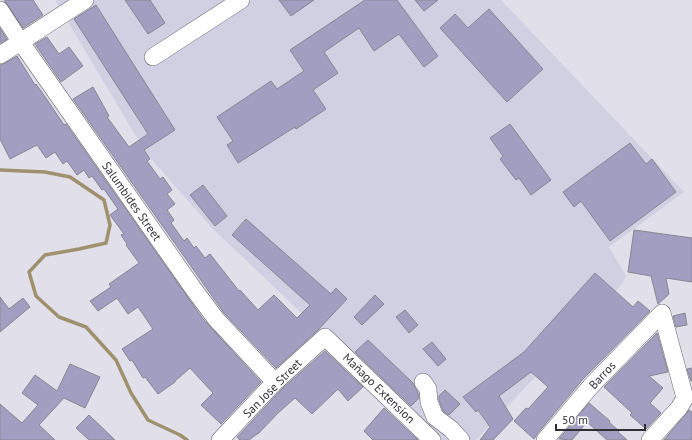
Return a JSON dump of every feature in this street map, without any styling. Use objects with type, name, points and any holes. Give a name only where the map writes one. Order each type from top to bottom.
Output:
[{"type":"street","points":[[0,55],[85,0]]},
{"type":"street","points":[[153,57],[242,0]]},
{"type":"street","name":"Salumbides Street","points":[[0,10],[20,41],[195,291],[216,319],[275,382]]},
{"type":"street","name":"Barros","points":[[545,440],[591,386],[662,313],[688,398]]},
{"type":"street","name":"San Jose Street","points":[[220,440],[275,382],[325,337]]},
{"type":"street","name":"Mañago Extension","points":[[325,337],[432,440]]},
{"type":"street","points":[[423,382],[428,390],[429,402],[435,417],[451,429],[461,440]]},
{"type":"street","points":[[650,440],[688,398]]},
{"type":"shaded area","points":[[55,0],[501,0],[684,192],[609,247],[626,276],[622,284],[476,440],[435,440],[212,228],[146,153]]},
{"type":"building","points":[[4,0],[33,0],[43,15],[23,28]]},
{"type":"building","points":[[125,0],[150,0],[165,23],[148,34]]},
{"type":"building","points":[[279,0],[314,0],[291,16]]},
{"type":"building","points":[[365,0],[397,0],[438,56],[424,67],[399,34],[374,51],[359,28],[324,52],[338,73],[313,90],[326,109],[296,129],[295,127],[238,163],[227,145],[233,141],[217,117],[271,81],[277,89],[304,71],[290,50]]},
{"type":"building","points":[[415,0],[438,0],[424,11]]},
{"type":"building","points":[[96,5],[175,130],[144,150],[150,159],[147,161],[160,179],[163,177],[172,190],[167,194],[175,204],[167,210],[174,220],[171,223],[184,241],[187,238],[194,248],[196,246],[205,258],[210,254],[239,291],[240,290],[258,310],[274,295],[297,318],[310,305],[232,235],[246,219],[331,294],[336,288],[347,299],[317,331],[276,368],[224,313],[73,99],[93,87],[109,116],[107,117],[129,147],[148,134],[74,19]]},
{"type":"building","points":[[489,9],[543,69],[507,102],[440,28],[455,14],[468,28]]},
{"type":"building","points":[[0,28],[7,39],[0,43]]},
{"type":"building","points":[[47,37],[59,54],[69,47],[83,66],[61,82],[35,44]]},
{"type":"building","points":[[17,56],[35,85],[36,84],[64,125],[66,124],[203,319],[261,382],[221,424],[201,405],[213,393],[190,368],[175,382],[158,394],[145,377],[143,378],[132,360],[130,361],[122,349],[153,329],[138,307],[128,314],[117,298],[98,311],[90,301],[111,287],[109,284],[139,263],[126,245],[127,244],[121,235],[124,234],[110,215],[118,209],[104,189],[102,190],[92,176],[89,178],[84,170],[77,175],[67,161],[63,164],[55,152],[46,158],[37,145],[10,159],[0,139],[0,65]]},
{"type":"building","points":[[510,124],[551,180],[531,195],[519,178],[516,180],[500,159],[503,156],[490,138]]},
{"type":"building","points":[[630,143],[646,164],[652,159],[676,192],[610,241],[581,201],[574,207],[563,192]]},
{"type":"building","points":[[203,185],[227,216],[215,226],[190,195]]},
{"type":"building","points":[[634,230],[692,238],[692,282],[666,278],[669,294],[658,304],[651,276],[628,272]]},
{"type":"building","points":[[595,273],[633,307],[638,301],[650,311],[583,379],[534,439],[514,421],[526,408],[528,409],[548,387],[531,372],[499,396],[513,419],[493,440],[480,440],[490,427],[478,410],[476,412],[463,397],[524,352]]},
{"type":"building","points":[[375,295],[384,304],[362,325],[354,317]]},
{"type":"building","points":[[0,297],[9,309],[23,298],[30,307],[0,332]]},
{"type":"building","points":[[405,310],[418,325],[409,333],[396,317]]},
{"type":"building","points":[[685,313],[687,325],[676,327],[673,316]]},
{"type":"building","points":[[657,333],[668,372],[649,376],[663,388],[650,403],[661,413],[646,429],[630,415],[632,413],[604,387]]},
{"type":"building","points":[[368,340],[413,383],[419,398],[411,406],[355,352]]},
{"type":"building","points":[[432,342],[446,359],[438,366],[423,349]]},
{"type":"building","points":[[325,351],[363,387],[348,401],[338,389],[312,414],[295,398],[258,434],[249,440],[240,440],[237,437],[282,389]]},
{"type":"building","points":[[70,364],[100,377],[85,408],[64,398],[39,425],[55,440],[0,440],[0,404],[22,423],[38,405],[22,393],[35,375],[57,391]]},
{"type":"building","points":[[692,368],[692,381],[691,381],[687,369]]},
{"type":"building","points":[[445,390],[460,404],[449,415],[443,411],[439,400],[439,396]]},
{"type":"building","points":[[589,403],[610,421],[609,422],[627,440],[607,440],[587,422],[572,440],[559,439]]},
{"type":"building","points":[[384,408],[418,440],[373,440],[364,431]]},
{"type":"building","points":[[689,410],[692,412],[692,440],[664,440]]},
{"type":"building","points":[[89,415],[115,440],[89,440],[76,428]]},
{"type":"waterway","points":[[0,170],[45,172],[70,177],[104,200],[110,225],[106,243],[45,255],[29,272],[36,296],[59,317],[86,327],[116,360],[131,393],[148,420],[180,435],[187,440]]}]
